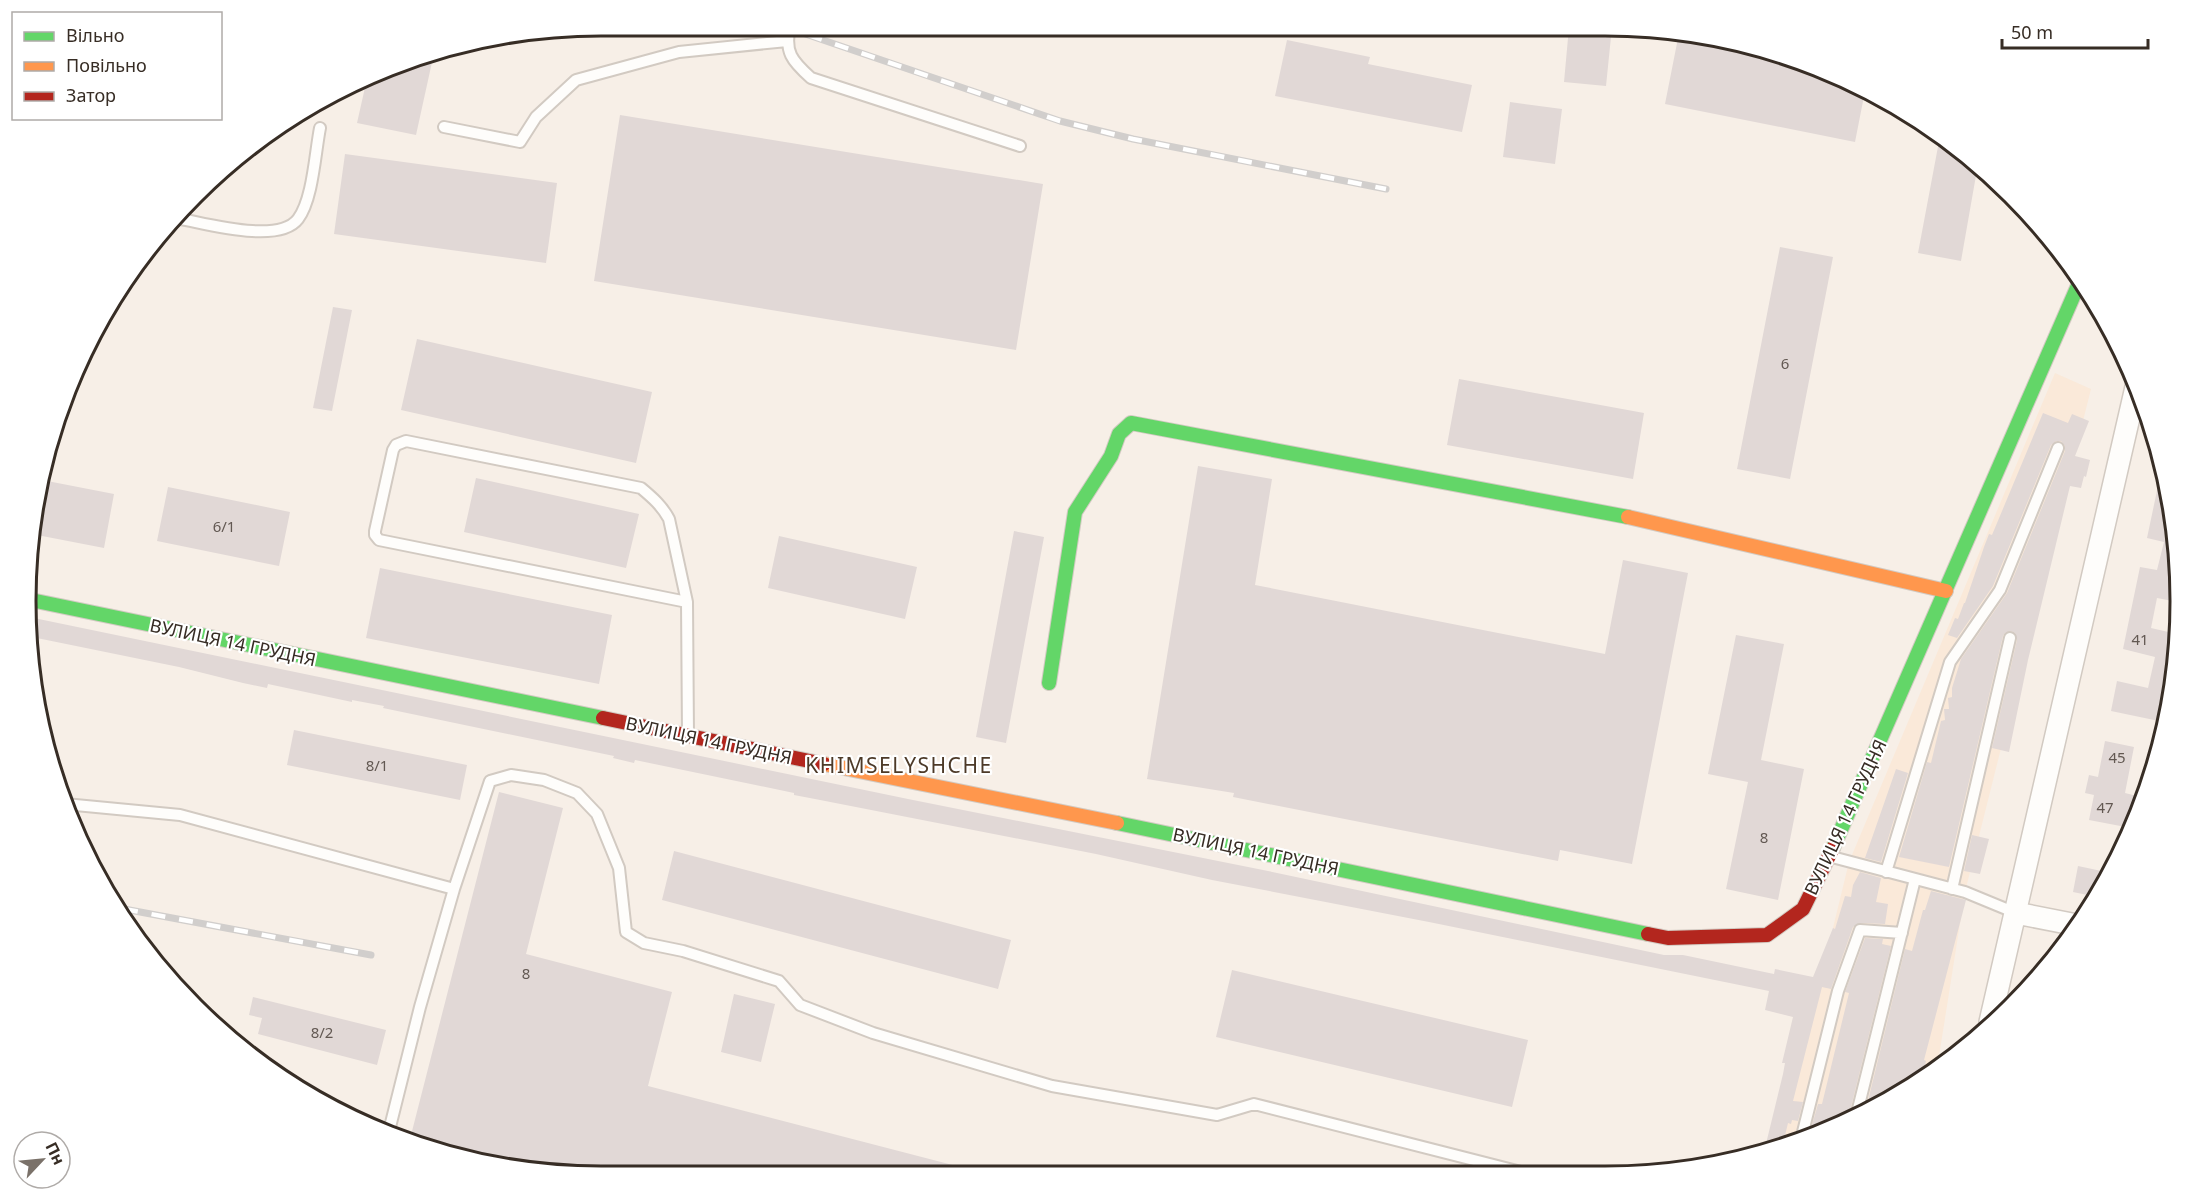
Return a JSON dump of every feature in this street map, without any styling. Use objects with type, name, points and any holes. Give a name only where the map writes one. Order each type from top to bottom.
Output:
[{"type":"street","name":"ВУЛИЦЯ 14 ГРУДНЯ","points":[[36,601],[1278,855],[1668,938],[1767,935],[1803,909],[1829,856],[2076,289]]},
{"type":"street","points":[[1992,1013],[2133,400]]},
{"type":"street","points":[[1049,683],[1074,513],[1111,456],[1119,434],[1131,423],[1644,520],[1946,591]]},
{"type":"street","points":[[2016,913],[2069,923]]},
{"type":"lane","points":[[788,36],[787,41],[795,64],[811,78],[1020,146]]},
{"type":"lane","points":[[444,127],[520,142],[536,117],[576,80],[680,52],[787,41]]},
{"type":"lane","points":[[184,219],[257,232],[280,229],[297,220],[307,199],[320,128]]},
{"type":"lane","points":[[687,602],[379,540],[375,531],[393,450],[396,445],[406,441],[641,488],[663,508],[669,519],[687,602],[688,736]]},
{"type":"lane","points":[[1886,872],[1950,662],[2000,590],[2058,448]]},
{"type":"lane","points":[[1952,889],[2010,638]]},
{"type":"lane","points":[[390,1125],[420,1007],[454,889],[489,782],[511,775],[544,780],[577,793],[597,814],[619,868],[626,932],[644,943],[683,951],[779,981],[800,1005],[873,1033],[1052,1086],[1217,1115],[1254,1104],[1497,1166]]},
{"type":"lane","points":[[74,805],[180,815],[454,889]]},
{"type":"lane","points":[[1829,856],[1952,889],[2016,913]]},
{"type":"lane","points":[[1859,1106],[1916,879]]},
{"type":"lane","points":[[1805,1129],[1838,991],[1860,930],[1902,933]]},
{"type":"shaded area","points":[[2055,373],[2091,389],[1965,892],[1939,1056],[1919,1071],[1855,1108],[1771,1141],[1813,1010],[1849,862]]},
{"type":"building","points":[[1568,36],[1611,36],[1606,86],[1564,82]]},
{"type":"building","points":[[1287,40],[1370,57],[1368,64],[1472,85],[1462,132],[1275,96]]},
{"type":"building","points":[[1677,41],[1751,55],[1787,66],[1864,99],[1855,142],[1665,104]]},
{"type":"building","points":[[432,62],[416,135],[357,123],[365,88]]},
{"type":"building","points":[[1510,102],[1562,109],[1555,164],[1503,157]]},
{"type":"building","points":[[620,115],[1043,184],[1016,350],[594,281]]},
{"type":"building","points":[[1938,145],[1976,175],[1961,261],[1918,253]]},
{"type":"building","points":[[345,154],[557,183],[546,263],[334,234]]},
{"type":"building","points":[[1780,247],[1833,257],[1790,479],[1737,469]]},
{"type":"building","points":[[333,307],[352,310],[332,411],[313,408]]},
{"type":"building","points":[[417,339],[652,392],[636,463],[401,410]]},
{"type":"building","points":[[1459,379],[1644,413],[1633,479],[1447,445]]},
{"type":"building","points":[[2043,413],[2068,423],[2072,414],[2089,421],[2075,456],[2090,460],[2081,488],[2070,486],[2028,660],[2009,752],[1992,748],[2017,640],[2015,633],[2011,631],[2003,636],[1949,867],[1899,857],[1927,762],[1931,763],[1941,721],[1945,720],[1944,709],[1949,709],[1948,698],[1952,697],[1952,688],[1961,659],[2007,593],[2065,451],[2065,446],[2061,441],[2056,441],[2051,445],[1993,586],[1957,638],[1948,635],[1965,603],[1989,534],[1992,535]]},
{"type":"building","points":[[1198,466],[1272,479],[1255,585],[1605,654],[1623,560],[1688,573],[1632,864],[1560,850],[1558,861],[1233,797],[1234,793],[1147,779]]},
{"type":"building","points":[[476,478],[639,514],[626,568],[464,532]]},
{"type":"building","points":[[49,481],[114,494],[104,548],[40,536]]},
{"type":"building","points":[[2158,486],[2169,564],[2170,600],[2157,598],[2151,628],[2169,632],[2157,721],[2111,711],[2117,681],[2148,688],[2155,657],[2123,649],[2140,567],[2157,570],[2164,542],[2147,538]]},
{"type":"building","points":[[168,487],[290,512],[279,566],[157,541]]},
{"type":"building","points":[[1014,531],[1044,537],[1006,743],[976,737]]},
{"type":"building","points":[[779,536],[917,567],[905,619],[768,588]]},
{"type":"building","points":[[380,568],[612,615],[599,684],[366,638]]},
{"type":"building","points":[[36,619],[1268,871],[1664,955],[1683,955],[1774,974],[1775,969],[1813,977],[1833,928],[1835,929],[1845,896],[1851,897],[1853,885],[1860,872],[1881,878],[1876,902],[1888,904],[1885,924],[1861,923],[1853,927],[1831,989],[1822,987],[1793,1101],[1803,1102],[1798,1121],[1792,1120],[1791,1124],[1788,1123],[1785,1137],[1766,1142],[1783,1074],[1785,1063],[1782,1063],[1793,1017],[1765,1010],[1769,991],[794,795],[794,793],[635,760],[634,763],[613,758],[614,756],[383,708],[384,706],[352,700],[352,702],[268,684],[267,688],[179,667],[37,638]]},
{"type":"building","points":[[1736,635],[1784,644],[1761,760],[1804,769],[1778,900],[1726,889],[1748,782],[1708,774]]},
{"type":"building","points":[[294,730],[467,765],[460,800],[287,765]]},
{"type":"building","points":[[2105,741],[2134,747],[2125,793],[2135,796],[2123,826],[2089,820],[2094,795],[2085,793],[2089,775],[2098,777]]},
{"type":"building","points":[[1896,769],[1908,773],[1881,862],[1865,858]]},
{"type":"building","points":[[499,792],[563,808],[526,954],[672,992],[648,1086],[956,1166],[564,1165],[491,1155],[455,1147],[412,1133]]},
{"type":"building","points":[[1972,835],[1989,839],[1980,874],[1964,871]]},
{"type":"building","points":[[674,851],[1011,940],[998,989],[662,900]]},
{"type":"building","points":[[2078,866],[2101,871],[2087,895],[2073,892]]},
{"type":"building","points":[[1931,891],[1966,900],[1924,1060],[1926,1061],[1925,1067],[1868,1101],[1905,949],[1912,951],[1923,910],[1925,910]]},
{"type":"building","points":[[1865,938],[1883,939],[1882,944],[1891,946],[1850,1110],[1812,1125],[1818,1104],[1822,1104],[1849,993],[1845,992]]},
{"type":"building","points":[[1232,970],[1528,1040],[1512,1107],[1216,1037]]},
{"type":"building","points":[[734,994],[775,1004],[761,1062],[721,1052]]},
{"type":"building","points":[[253,997],[386,1030],[377,1065],[258,1034],[262,1018],[249,1015]]},
{"type":"railway","points":[[811,36],[1060,121],[1133,139],[1386,189]]},
{"type":"railway","points":[[128,910],[371,955]]},
{"type":"traffic: fast","points":[[1833,848],[2076,289]]},
{"type":"traffic: fast","points":[[1049,683],[1075,512],[1111,456],[1119,434],[1131,423],[1628,517]]},
{"type":"traffic: fast","points":[[36,601],[603,718]]},
{"type":"traffic: fast","points":[[1117,823],[1648,934]]},
{"type":"traffic: slow","points":[[1628,517],[1946,591]]},
{"type":"traffic: slow","points":[[824,764],[1117,823]]},
{"type":"traffic: jam","points":[[603,718],[824,764]]},
{"type":"traffic: jam","points":[[1648,934],[1668,938],[1767,935],[1803,909],[1833,848]]},
{"type":"district","name":"KHIMSELYSHCHE","points":[[899,765]]}]
